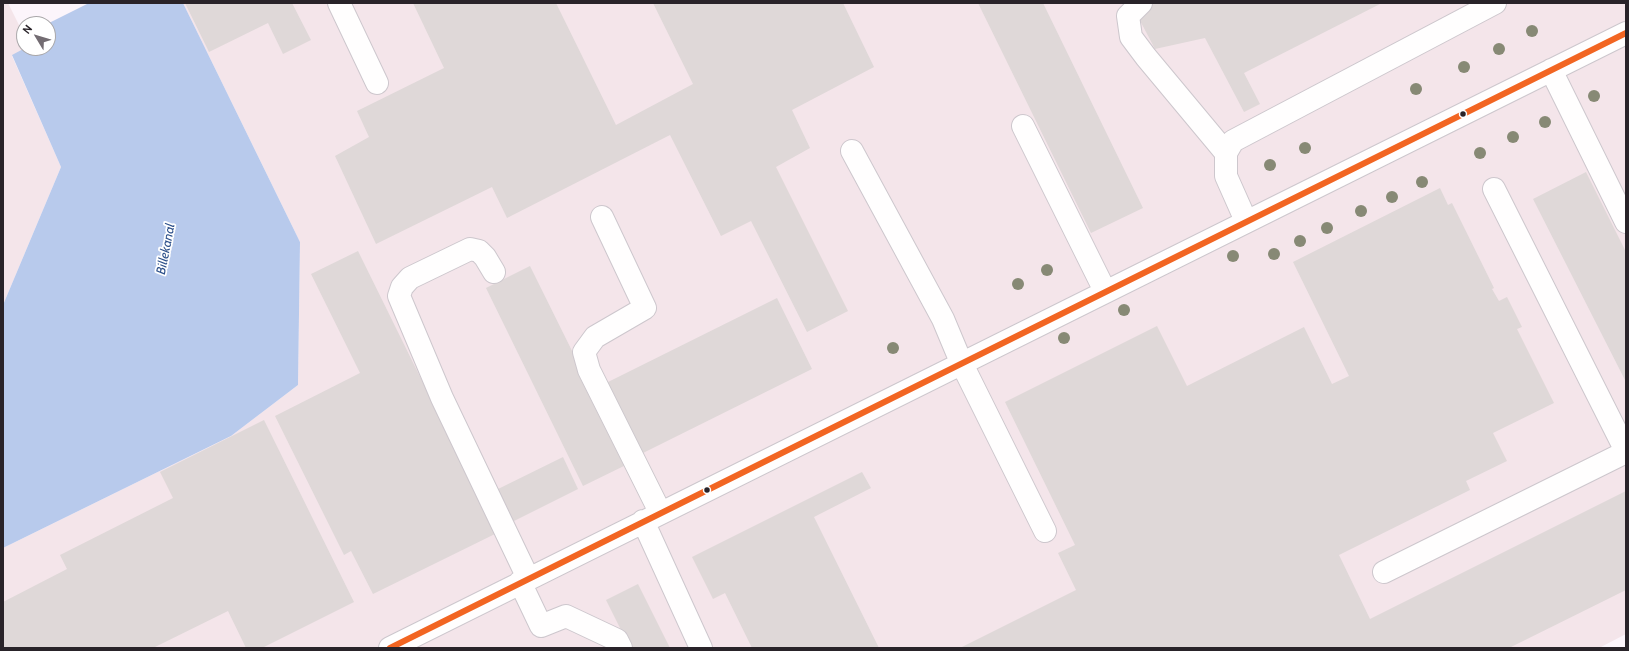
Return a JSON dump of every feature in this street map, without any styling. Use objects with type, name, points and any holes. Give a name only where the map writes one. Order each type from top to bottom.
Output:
[{"type":"street","points":[[339,3],[377,83]]},
{"type":"street","points":[[1141,3],[1128,16],[1131,37],[1226,154]]},
{"type":"street","points":[[1246,221],[1226,176],[1226,154],[1234,141],[1495,3]]},
{"type":"street","points":[[390,648],[961,362],[1626,33]]},
{"type":"street","points":[[1551,70],[1626,222]]},
{"type":"street","points":[[1022,126],[1105,291]]},
{"type":"street","points":[[852,151],[943,319],[961,362],[1044,531]]},
{"type":"street","points":[[1384,572],[1626,451],[1494,188]]},
{"type":"street","points":[[602,217],[645,308],[595,338],[584,352],[589,370],[651,517],[701,648]]},
{"type":"street","points":[[494,272],[485,257],[479,251],[470,250],[410,278],[402,287],[399,296],[442,398],[524,580],[541,626],[566,616],[617,640],[621,648]]},
{"type":"shaded area","points":[[3,3],[10,3],[16,16],[16,54],[12,56],[61,167],[3,305]]},
{"type":"shaded area","points":[[183,3],[1626,3],[1626,634],[1599,648],[3,648],[3,548],[231,436],[298,385],[300,242]]},
{"type":"water","name":"Billekanal","points":[[10,3],[183,3],[300,242],[298,385],[231,436],[3,548],[3,305],[61,167],[12,55],[16,53],[16,56],[56,56],[56,16],[19,16]]},
{"type":"pier","points":[[8,3],[89,3],[56,20],[56,16],[16,16],[16,19]]},
{"type":"building","points":[[185,3],[292,3],[311,40],[283,54],[268,23],[209,52]]},
{"type":"building","points":[[413,3],[556,3],[616,125],[693,84],[653,3],[843,3],[874,67],[792,110],[810,148],[776,167],[848,311],[807,332],[751,221],[721,236],[670,135],[507,218],[492,187],[376,244],[335,156],[369,137],[357,111],[444,68]]},
{"type":"building","points":[[978,3],[1043,3],[1143,208],[1091,233]]},
{"type":"building","points":[[1155,3],[1382,3],[1244,73],[1260,104],[1244,112],[1205,38],[1155,49],[1136,13]]},
{"type":"building","points":[[1586,172],[1626,252],[1626,382],[1533,199]]},
{"type":"building","points":[[1440,188],[1448,205],[1452,203],[1499,301],[1507,297],[1522,327],[1517,329],[1554,403],[1493,433],[1507,461],[1466,481],[1470,490],[1339,555],[1370,619],[1626,491],[1626,590],[1509,648],[960,648],[1076,590],[1058,553],[1075,545],[1005,402],[1157,326],[1187,386],[1304,327],[1332,384],[1349,376],[1293,262]]},
{"type":"building","points":[[358,251],[497,533],[373,594],[351,551],[344,555],[275,416],[360,373],[311,274]]},
{"type":"building","points":[[530,266],[628,464],[583,486],[486,288]]},
{"type":"building","points":[[777,298],[812,369],[641,454],[606,383]]},
{"type":"building","points":[[264,420],[354,602],[262,648],[246,648],[228,611],[153,648],[3,648],[3,602],[67,569],[60,555],[173,498],[160,472]]},
{"type":"building","points":[[563,457],[578,489],[512,522],[496,490]]},
{"type":"building","points":[[862,472],[871,488],[814,517],[879,648],[752,648],[725,593],[713,599],[692,557]]},
{"type":"building","points":[[638,584],[670,648],[630,648],[606,600]]},
{"type":"transit line","points":[[390,648],[1626,33]]}]
